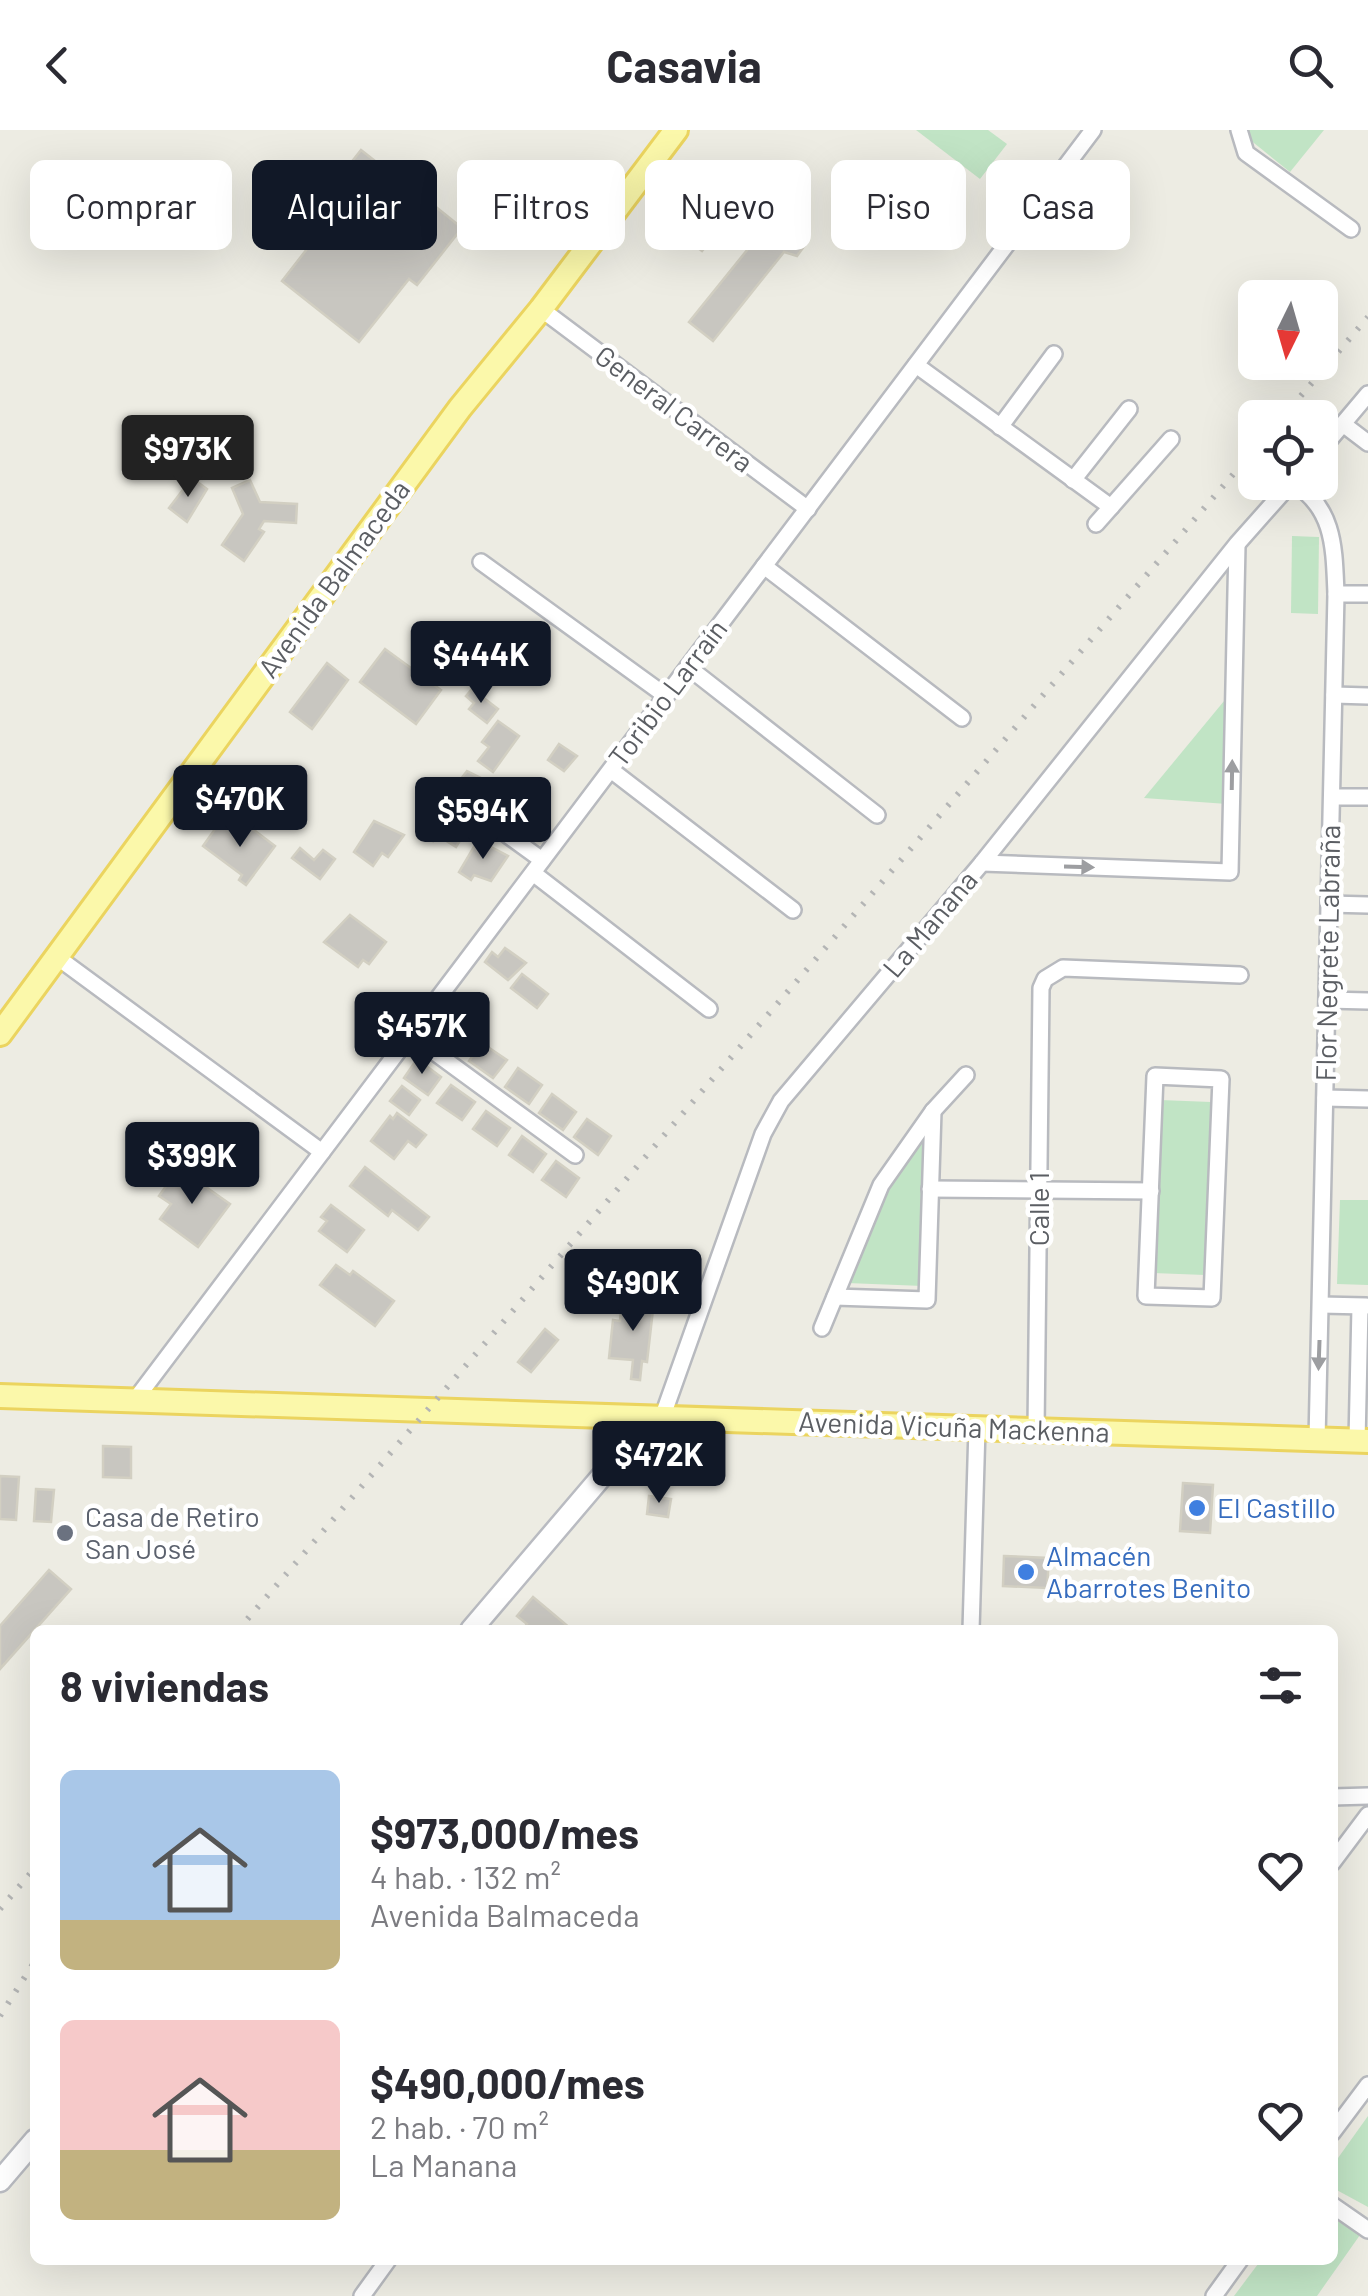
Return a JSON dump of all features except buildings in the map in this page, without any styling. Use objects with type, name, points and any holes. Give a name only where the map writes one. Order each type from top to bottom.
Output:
[{"type":"main road","name":"Avenida Balmaceda","points":[[0,1034],[460,408],[541,309],[676,130]]},
{"type":"main road","name":"Avenida Vicuña Mackenna","points":[[0,1396],[1362,1441]]},
{"type":"street","name":"Toribio Larraín","points":[[136,1400],[1093,130]]},
{"type":"street","points":[[1239,130],[1246,153],[1351,229]]},
{"type":"street","name":"General Carrera","points":[[541,309],[808,508]]},
{"type":"street","points":[[1000,427],[1054,354]]},
{"type":"street","points":[[916,365],[1110,507]]},
{"type":"street","points":[[1338,430],[1368,394]]},
{"type":"street","points":[[1073,480],[1128,409]]},
{"type":"street","points":[[1343,424],[1368,443]]},
{"type":"street","points":[[1096,524],[1171,439]]},
{"type":"street","name":"La Manana","points":[[662,1418],[772,1116],[791,1088],[982,863],[1276,500]]},
{"type":"street","name":"Flor Negrete Labraña","points":[[1313,500],[1330,526],[1336,594],[1316,1440]]},
{"type":"street","points":[[982,863],[1230,872],[1237,544]]},
{"type":"street","points":[[481,562],[666,696]]},
{"type":"street","points":[[764,566],[962,718]]},
{"type":"street","points":[[1336,594],[1368,594]]},
{"type":"street","points":[[688,667],[877,816]]},
{"type":"street","points":[[1334,695],[1368,696]]},
{"type":"street","points":[[611,770],[793,910]]},
{"type":"street","points":[[451,794],[709,1009]]},
{"type":"street","points":[[1332,796],[1368,797]]},
{"type":"street","points":[[1329,904],[1368,905]]},
{"type":"street","points":[[57,957],[322,1152]]},
{"type":"street","name":"Calle 1","points":[[1036,1430],[1041,988],[1045,979],[1063,968],[1240,976]]},
{"type":"street","points":[[1327,1000],[1368,1001]]},
{"type":"street","points":[[411,1035],[575,1155]]},
{"type":"street","points":[[822,1328],[880,1185],[933,1111],[966,1075]]},
{"type":"street","points":[[1155,1076],[1221,1079],[1212,1298],[1146,1296],[1151,1191],[1155,1076]]},
{"type":"street","points":[[1325,1098],[1368,1099]]},
{"type":"street","points":[[835,1297],[928,1300],[933,1111]]},
{"type":"street","points":[[930,1189],[1151,1191]]},
{"type":"street","points":[[1320,1305],[1364,1306],[1362,1441]]},
{"type":"street","points":[[475,1625],[608,1469],[618,1450],[624,1416]]},
{"type":"street","points":[[971,1625],[977,1428]]},
{"type":"street","points":[[1338,1797],[1368,1796]]},
{"type":"street","points":[[1338,1855],[1368,1815]]},
{"type":"street","points":[[1338,2125],[1368,2084]]},
{"type":"street","points":[[0,2181],[30,2146]]},
{"type":"street","points":[[1338,2208],[1368,2230]]},
{"type":"street","points":[[362,2296],[384,2265]]},
{"type":"street","points":[[1214,2296],[1236,2265]]},
{"type":"green space","points":[[916,130],[988,130],[1007,144],[995,160],[986,160],[986,171],[980,179],[966,168],[966,160],[955,160]]},
{"type":"green space","points":[[1248,130],[1324,130],[1290,172],[1244,135]]},
{"type":"green space","points":[[1292,536],[1319,537],[1318,614],[1291,613]]},
{"type":"green space","points":[[1229,695],[1227,804],[1144,798]]},
{"type":"green space","points":[[1160,1100],[1211,1102],[1205,1275],[1153,1273]]},
{"type":"green space","points":[[928,1130],[923,1286],[847,1283],[884,1191]]},
{"type":"green space","points":[[1340,1200],[1368,1200],[1368,1285],[1337,1284]]},
{"type":"green space","points":[[1368,2116],[1368,2207],[1338,2191],[1338,2158]]},
{"type":"green space","points":[[1338,2221],[1360,2235],[1317,2296],[1234,2296],[1257,2265],[1338,2265]]},
{"type":"railway","points":[[1297,400],[1368,317]]},
{"type":"railway","points":[[242,1625],[1238,469]]},
{"type":"railway","points":[[0,1909],[30,1874]]},
{"type":"railway","points":[[0,2016],[30,1969]]},
{"type":"place","name":"El Castillo","points":[[1197,1508]]},
{"type":"place","name":"Casa de Retiro San José","points":[[65,1533]]},
{"type":"place","name":"Almacén Abarrotes Benito","points":[[1026,1572]]}]
